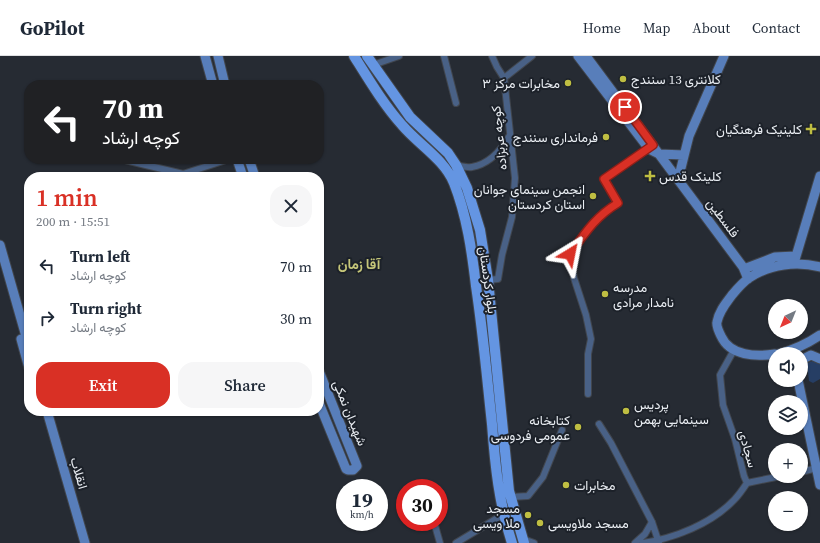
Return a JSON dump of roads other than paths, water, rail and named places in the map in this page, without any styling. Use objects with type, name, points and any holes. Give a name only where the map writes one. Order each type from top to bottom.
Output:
[{"type":"main road","points":[[205,56],[212,80]]},
{"type":"main road","points":[[218,56],[224,80]]},
{"type":"main road","name":"بلوار کردستان","points":[[354,56],[394,116],[447,170],[460,198],[473,264],[485,357],[497,482],[512,543]]},
{"type":"main road","name":"فلسطین","points":[[578,56],[651,147],[660,154],[744,269],[748,279]]},
{"type":"main road","name":"فلسطین","points":[[586,56],[651,147]]},
{"type":"main road","points":[[678,180],[689,136],[724,56]]},
{"type":"main road","name":"بلوار کردستان","points":[[370,60],[410,117],[448,153],[456,165],[467,188],[480,230],[488,280],[506,462],[511,497],[523,541]]},
{"type":"main road","points":[[660,154],[684,156]]},
{"type":"main road","points":[[795,260],[820,176]]},
{"type":"main road","points":[[0,245],[24,329]]},
{"type":"main road","points":[[744,269],[775,257],[795,260],[820,267]]},
{"type":"main road","points":[[768,354],[743,354],[734,350],[722,339],[718,331],[717,322],[724,305],[748,279],[759,272],[795,260]]},
{"type":"main road","points":[[0,266],[24,350]]},
{"type":"main road","points":[[803,347],[818,340]]},
{"type":"main road","points":[[808,356],[811,355],[820,359]]},
{"type":"main road","points":[[800,387],[820,485]]},
{"type":"main road","name":"شهیدان نمکی","points":[[324,390],[357,466],[354,470],[346,469],[324,415]]},
{"type":"main road","name":"انقلاب","points":[[42,416],[79,543]]},
{"type":"main road","name":"انقلاب","points":[[49,416],[85,543]]},
{"type":"street","points":[[370,60],[399,56]]},
{"type":"street","points":[[444,56],[456,103]]},
{"type":"street","name":"کوچه عربزاده","points":[[488,280],[498,279],[502,255],[512,217],[515,178],[504,78],[492,56]]},
{"type":"street","points":[[504,78],[532,56]]},
{"type":"street","points":[[456,165],[471,168],[486,162],[503,148],[510,135]]},
{"type":"street","points":[[588,394],[588,354],[591,339],[586,315],[574,278],[570,254],[592,223],[618,203],[604,179],[651,147]]},
{"type":"street","points":[[142,164],[175,172]]},
{"type":"street","points":[[189,172],[213,164]]},
{"type":"street","name":"سجادی","points":[[643,543],[658,542],[698,526],[718,514],[734,500],[748,483],[744,476],[735,440],[723,405],[720,375],[734,350]]},
{"type":"street","points":[[600,424],[652,522],[658,542]]},
{"type":"street","points":[[511,497],[528,496],[543,477],[562,430]]},
{"type":"street","points":[[808,470],[817,468]]},
{"type":"street","points":[[748,483],[768,479]]},
{"type":"street","points":[[456,543],[504,514]]},
{"type":"street","points":[[635,543],[645,534],[652,522]]},
{"type":"street","points":[[437,531],[440,543]]},
{"type":"street","points":[[523,541],[534,543]]},
{"type":"place","name":"کلانتری 13 سنندج","points":[[623,79]]},
{"type":"place","name":"مخابرات مرکز ۳","points":[[568,83]]},
{"type":"place","name":"کلینیک فرهنگیان","points":[[811,129]]},
{"type":"place","name":"فرمانداری سنندج","points":[[606,137]]},
{"type":"place","name":"کلینک قدس","points":[[650,176]]},
{"type":"place","name":"انجمن سینمای جوانان استان کردستان","points":[[593,196]]},
{"type":"place","name":"مدرسه نامدار مرادی","points":[[605,294]]},
{"type":"place","name":"پردیس سینمایی بهمن","points":[[626,411]]},
{"type":"place","name":"کتابخانه عمومی فردوسی","points":[[578,427]]},
{"type":"place","name":"مخابرات","points":[[566,485]]},
{"type":"place","name":"مسجد ملا ویسی","points":[[528,515]]},
{"type":"place","name":"مسجد ملاویسی","points":[[540,523]]},
{"type":"district","name":"آقا زمان","points":[[359,264]]}]
